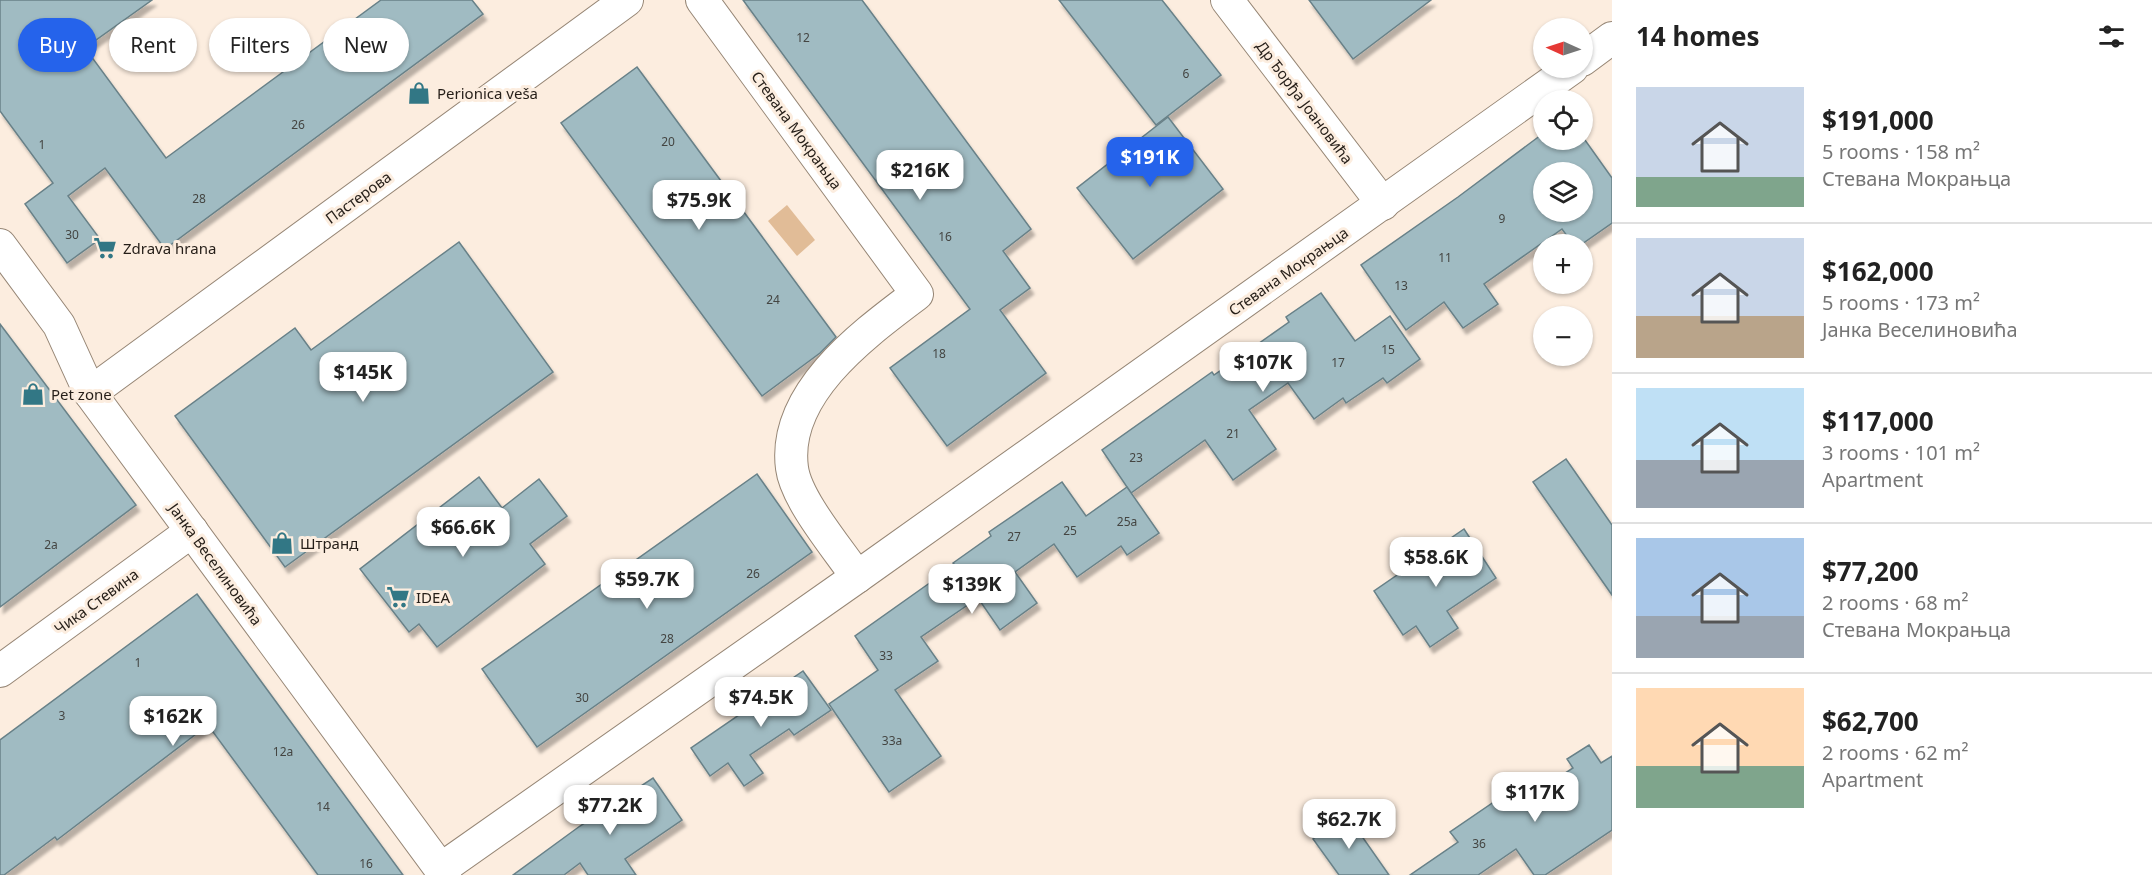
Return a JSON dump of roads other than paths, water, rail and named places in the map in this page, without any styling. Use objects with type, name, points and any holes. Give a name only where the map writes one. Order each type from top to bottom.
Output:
[{"type":"street","name":"Пастерова","points":[[90,393],[627,0]]},
{"type":"street","name":"Стевана Мокрањца","points":[[702,0],[916,294],[834,363],[810,392],[794,428],[792,469],[803,499],[857,577]]},
{"type":"street","name":"Др Ђорђа Јоановића","points":[[1227,0],[1383,204]]},
{"type":"street","points":[[1593,52],[1612,38]]},
{"type":"street","name":"Стевана Мокрањца","points":[[443,872],[1558,78]]},
{"type":"street","name":"Јанка Веселиновића","points":[[0,245],[59,325],[90,393],[443,872]]},
{"type":"street","name":"Чика Стевина","points":[[0,671],[192,531]]},
{"type":"place","name":"Perionica veša","points":[[419,93]]},
{"type":"place","name":"Zdrava hrana","points":[[105,248]]},
{"type":"place","name":"Pet zone","points":[[33,394]]},
{"type":"place","name":"Штранд","points":[[282,543]]},
{"type":"place","name":"IDEA","points":[[398,597]]}]
